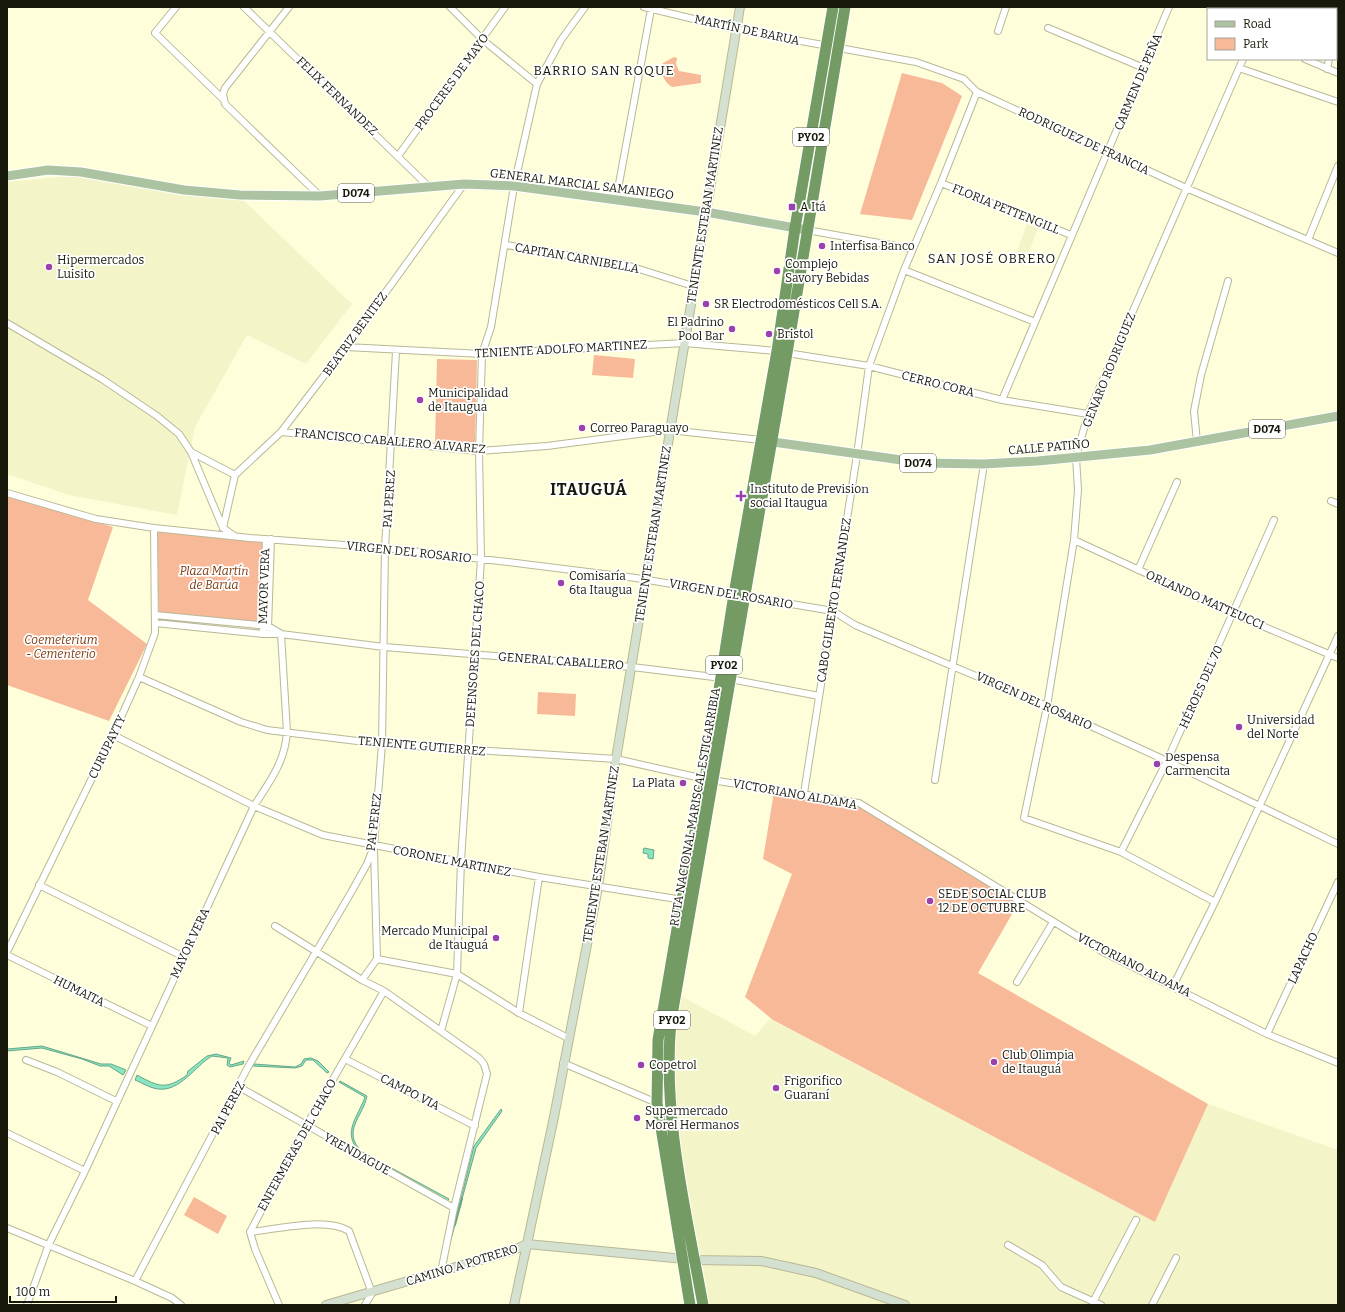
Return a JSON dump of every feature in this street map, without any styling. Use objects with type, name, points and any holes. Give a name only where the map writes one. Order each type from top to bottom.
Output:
[{"type":"highway","name":"RUTA NACIONAL MARISCAL ESTIGARRIBIA","points":[[690,1305],[657,1103],[657,1066],[661,1020],[687,900],[709,780],[766,441],[782,352],[807,230],[832,47],[833,7]]},
{"type":"highway","name":"RUTA NACIONAL MARISCAL ESTIGARRIBIA","points":[[782,352],[795,228],[832,47],[845,7]]},
{"type":"highway","name":"RUTA NACIONAL MARISCAL ESTIGARRIBIA","points":[[687,900],[671,1021],[668,1070],[673,1134],[703,1305]]},
{"type":"main road","name":"GENERAL MARCIAL SAMANIEGO","points":[[7,176],[48,170],[82,172],[184,190],[240,195],[320,196],[464,184],[514,186],[706,212],[807,230]]},
{"type":"main road","name":"CALLE PATIÑO","points":[[766,441],[857,455],[923,463],[984,464],[1150,450],[1338,416]]},
{"type":"street","points":[[176,7],[155,33],[223,97]]},
{"type":"street","name":"FELIX FERNANDEZ","points":[[244,7],[428,186]]},
{"type":"street","points":[[289,7],[271,32],[225,88],[223,97],[225,104],[320,196]]},
{"type":"street","points":[[450,7],[483,40],[537,84]]},
{"type":"street","name":"PROCERES DE MAYO","points":[[398,156],[483,40],[505,7]]},
{"type":"street","name":"DEFENSORES DEL CHACO","points":[[441,1031],[456,974],[461,861],[481,559],[479,451],[482,354],[491,327],[506,245],[514,186],[537,84],[561,40],[584,7]]},
{"type":"street","name":"MARTÍN DE BARUA","points":[[644,7],[735,29],[832,47]]},
{"type":"street","name":"TENIENTE ESTEBAN MARTINEZ","points":[[515,1301],[554,1117],[598,887],[616,759],[669,430],[685,343],[735,29],[740,7]]},
{"type":"street","points":[[998,31],[1006,7]]},
{"type":"street","name":"CARMEN DE PEÑA","points":[[1002,400],[1169,7]]},
{"type":"street","points":[[616,200],[651,9]]},
{"type":"street","points":[[1048,28],[1144,68]]},
{"type":"street","name":"RODRIGUEZ DE FRANCIA","points":[[832,47],[923,64],[964,79],[977,92],[1108,153],[1338,253]]},
{"type":"street","name":"GENARO RODRIGUEZ","points":[[1121,852],[1024,818],[1047,706],[1074,540],[1078,490],[1076,457],[1088,414],[1243,60]]},
{"type":"street","points":[[1307,60],[1338,72]]},
{"type":"street","points":[[1327,69],[1329,60]]},
{"type":"street","points":[[1239,68],[1338,102]]},
{"type":"street","name":"CABO GILBERTO FERNANDEZ","points":[[804,793],[870,366],[904,270],[941,183],[977,92]]},
{"type":"street","points":[[1308,240],[1338,166]]},
{"type":"street","name":"FLORIA PETTENGILL","points":[[941,183],[1071,235]]},
{"type":"street","name":"BEATRIZ BENITEZ","points":[[235,475],[282,432],[346,347],[464,184]]},
{"type":"street","points":[[807,230],[913,250]]},
{"type":"street","name":"CAPITAN CARNIBELLA","points":[[506,245],[623,264],[693,286]]},
{"type":"street","points":[[904,270],[1035,322]]},
{"type":"street","points":[[1196,442],[1194,410],[1201,375],[1228,281]]},
{"type":"street","points":[[7,324],[102,380],[157,416],[179,434],[191,452],[223,528],[234,536]]},
{"type":"street","name":"TENIENTE ADOLFO MARTINEZ","points":[[346,347],[396,351],[482,354],[685,343],[782,352]]},
{"type":"street","name":"PAI PEREZ","points":[[135,1281],[239,1087],[248,1067],[367,864],[374,846],[382,744],[385,548],[396,351]]},
{"type":"street","name":"CERRO CORA","points":[[782,352],[870,366],[1002,400],[1088,414]]},
{"type":"street","name":"FRANCISCO CABALLERO ALVAREZ","points":[[282,432],[479,451],[547,446],[669,430],[766,441]]},
{"type":"street","points":[[191,452],[235,475],[223,528]]},
{"type":"street","points":[[935,780],[984,464]]},
{"type":"street","points":[[1138,570],[1177,482]]},
{"type":"street","name":"VIRGEN DEL ROSARIO","points":[[7,493],[96,519],[154,528],[385,548],[481,559],[646,580],[833,611],[855,625],[1047,706],[1167,761],[1338,844]]},
{"type":"street","points":[[1331,501],[1338,504]]},
{"type":"street","name":"HÉROES DEL 70","points":[[1121,852],[1167,761],[1234,614],[1274,520]]},
{"type":"street","name":"CURUPAYTY","points":[[7,952],[113,735],[139,677],[155,633],[154,528]]},
{"type":"street","name":"MAYOR VERA","points":[[265,634],[268,539]]},
{"type":"street","name":"ORLANDO MATTEUCCI","points":[[1074,540],[1234,614],[1338,658]]},
{"type":"street","name":"GENERAL CABALLERO","points":[[155,615],[266,626],[281,634]]},
{"type":"street","name":"GENERAL CABALLERO","points":[[155,623],[265,634],[281,634],[384,647],[632,667],[726,678],[819,696]]},
{"type":"street","name":"MAYOR VERA","points":[[27,1305],[49,1244],[85,1171],[116,1101],[254,806],[281,763],[286,745],[287,732],[281,634]]},
{"type":"street","points":[[1173,986],[1215,902],[1338,636]]},
{"type":"street","name":"TENIENTE GUTIERREZ","points":[[139,677],[241,722],[266,730],[382,744],[616,759],[709,780]]},
{"type":"street","name":"CORONEL MARTINEZ","points":[[113,735],[254,806],[323,834],[374,846],[461,861],[539,877],[687,900]]},
{"type":"street","name":"VICTORIANO ALDAMA","points":[[709,780],[804,793],[858,803],[1106,953],[1267,1034],[1338,1063]]},
{"type":"street","points":[[362,980],[377,960],[374,846]]},
{"type":"street","points":[[1121,852],[1215,902]]},
{"type":"street","points":[[519,1012],[539,877]]},
{"type":"street","name":"LAPACHO","points":[[1267,1034],[1338,882]]},
{"type":"street","points":[[39,885],[184,957]]},
{"type":"street","points":[[1017,982],[1053,922]]},
{"type":"street","points":[[275,926],[362,980],[384,991],[479,1058],[486,1070],[475,1126],[454,1208],[441,1272]]},
{"type":"street","name":"HUMAITA","points":[[7,955],[152,1026]]},
{"type":"street","points":[[377,960],[456,974],[519,1012],[568,1038]]},
{"type":"street","name":"ENFERMERAS DEL CHACO","points":[[250,1232],[306,1126],[384,991]]},
{"type":"street","name":"CAMPO VIA","points":[[346,1059],[475,1126]]},
{"type":"street","points":[[26,1060],[57,1072],[116,1101]]},
{"type":"street","points":[[564,1063],[657,1103]]},
{"type":"street","name":"YRENDAGUE","points":[[239,1087],[454,1208]]},
{"type":"street","points":[[7,1133],[85,1171]]},
{"type":"street","points":[[1093,1302],[1136,1220]]},
{"type":"street","points":[[279,1305],[255,1249],[250,1232],[308,1225],[338,1225],[345,1228],[352,1236],[372,1293],[365,1305]]},
{"type":"street","points":[[7,1228],[49,1244],[135,1281],[172,1298],[181,1305]]},
{"type":"street","name":"CAMINO A POTRERO","points":[[326,1305],[372,1293],[514,1250],[527,1244],[682,1260],[761,1261],[816,1273],[905,1305]]},
{"type":"street","points":[[1008,1245],[1042,1265],[1061,1287],[1100,1305]]},
{"type":"street","points":[[1152,1305],[1176,1258]]},
{"type":"shaded area","points":[[69,176],[241,198],[352,304],[306,364],[247,335],[195,427],[177,515],[69,495],[7,474],[7,182]]},
{"type":"shaded area","points":[[1027,224],[1038,228],[1024,266],[1013,262]]},
{"type":"shaded area","points":[[644,848],[654,850],[653,859],[648,858],[648,854],[643,853]]},
{"type":"shaded area","points":[[679,995],[755,1036],[770,1019],[1155,1222],[1208,1104],[1338,1150],[1338,1305],[707,1305],[695,1244],[670,1087]]},
{"type":"shaded area","points":[[42,1046],[101,1064],[111,1064],[126,1070],[123,1075],[109,1066],[100,1066],[82,1059],[42,1048],[7,1051],[7,1049]]},
{"type":"shaded area","points":[[216,1054],[231,1058],[229,1063],[231,1065],[244,1061],[243,1064],[230,1067],[227,1065],[228,1058],[212,1056],[180,1083],[166,1089],[149,1087],[135,1080],[137,1075],[157,1084],[168,1085],[187,1075],[188,1071],[207,1056]]},
{"type":"shaded area","points":[[311,1058],[318,1061],[329,1072],[327,1073],[313,1060],[306,1060],[302,1066],[295,1068],[253,1066],[254,1064],[295,1067],[301,1064],[304,1059]]},
{"type":"shaded area","points":[[340,1081],[367,1096],[353,1131],[353,1137],[356,1144],[362,1152],[449,1199],[447,1201],[360,1152],[354,1145],[351,1132],[355,1118],[365,1097],[339,1082]]},
{"type":"shaded area","points":[[501,1109],[502,1111],[476,1148],[447,1254],[474,1146]]},
{"type":"green space","points":[[674,57],[677,58],[676,64],[679,71],[701,75],[701,83],[672,87],[664,79],[660,69],[663,63]]},
{"type":"green space","points":[[902,73],[942,83],[962,96],[912,220],[860,214]]},
{"type":"green space","points":[[594,355],[635,359],[633,378],[592,375]]},
{"type":"green space","points":[[437,359],[477,360],[475,445],[435,444]]},
{"type":"green space","name":"Coemeterium - Cementerio","points":[[7,496],[113,527],[88,600],[147,644],[109,721],[7,685]]},
{"type":"green space","name":"Plaza Martín de Barúa","points":[[155,530],[263,542],[257,623],[208,619],[159,612]]},
{"type":"green space","points":[[538,692],[576,694],[575,716],[537,714]]},
{"type":"green space","name":"Club Olimpia de Itauguá","points":[[774,792],[861,805],[1019,902],[978,973],[1208,1104],[1155,1222],[773,1020],[745,997],[792,874],[763,859]]},
{"type":"green space","points":[[194,1197],[227,1216],[218,1234],[184,1215]]},
{"type":"waterway","points":[[460,1207],[462,1198]]},
{"type":"waterway","points":[[455,1225],[460,1206]]},
{"type":"place","name":"A Itá","points":[[792,207]]},
{"type":"place","name":"Interfisa Banco","points":[[822,246]]},
{"type":"place","name":"Hipermercados Luisito","points":[[49,267]]},
{"type":"place","name":"Complejo Savory Bebidas","points":[[777,271]]},
{"type":"place","name":"SR Electrodomésticos Cell S.A.","points":[[706,304]]},
{"type":"place","name":"El Padrino Pool Bar","points":[[732,329]]},
{"type":"place","name":"Bristol","points":[[769,334]]},
{"type":"place","name":"Municipalidad de Itaugua","points":[[420,400]]},
{"type":"place","name":"Correo Paraguayo","points":[[582,428]]},
{"type":"place","name":"Instituto de Prevision social Itaugua","points":[[741,496]]},
{"type":"place","name":"Comisaría 6ta Itaugua","points":[[561,583]]},
{"type":"place","name":"Universidad del Norte","points":[[1239,727]]},
{"type":"place","name":"Despensa Carmencita","points":[[1157,764]]},
{"type":"place","name":"La Plata","points":[[683,783]]},
{"type":"place","name":"SEDE SOCIAL CLUB 12 DE OCTUBRE","points":[[930,901]]},
{"type":"place","name":"Mercado Municipal de Itauguá","points":[[496,938]]},
{"type":"place","name":"Club Olimpia de Itauguá","points":[[994,1062]]},
{"type":"place","name":"Copetrol","points":[[641,1065]]},
{"type":"place","name":"Frigorifico Guaraní","points":[[776,1088]]},
{"type":"place","name":"Supermercado Morel Hermanos","points":[[637,1118]]},
{"type":"district","name":"BARRIO SAN ROQUE","points":[[604,70]]},
{"type":"district","name":"SAN JOSÉ OBRERO","points":[[992,258]]},
{"type":"district","name":"ITAUGUÁ","points":[[589,489]]}]
